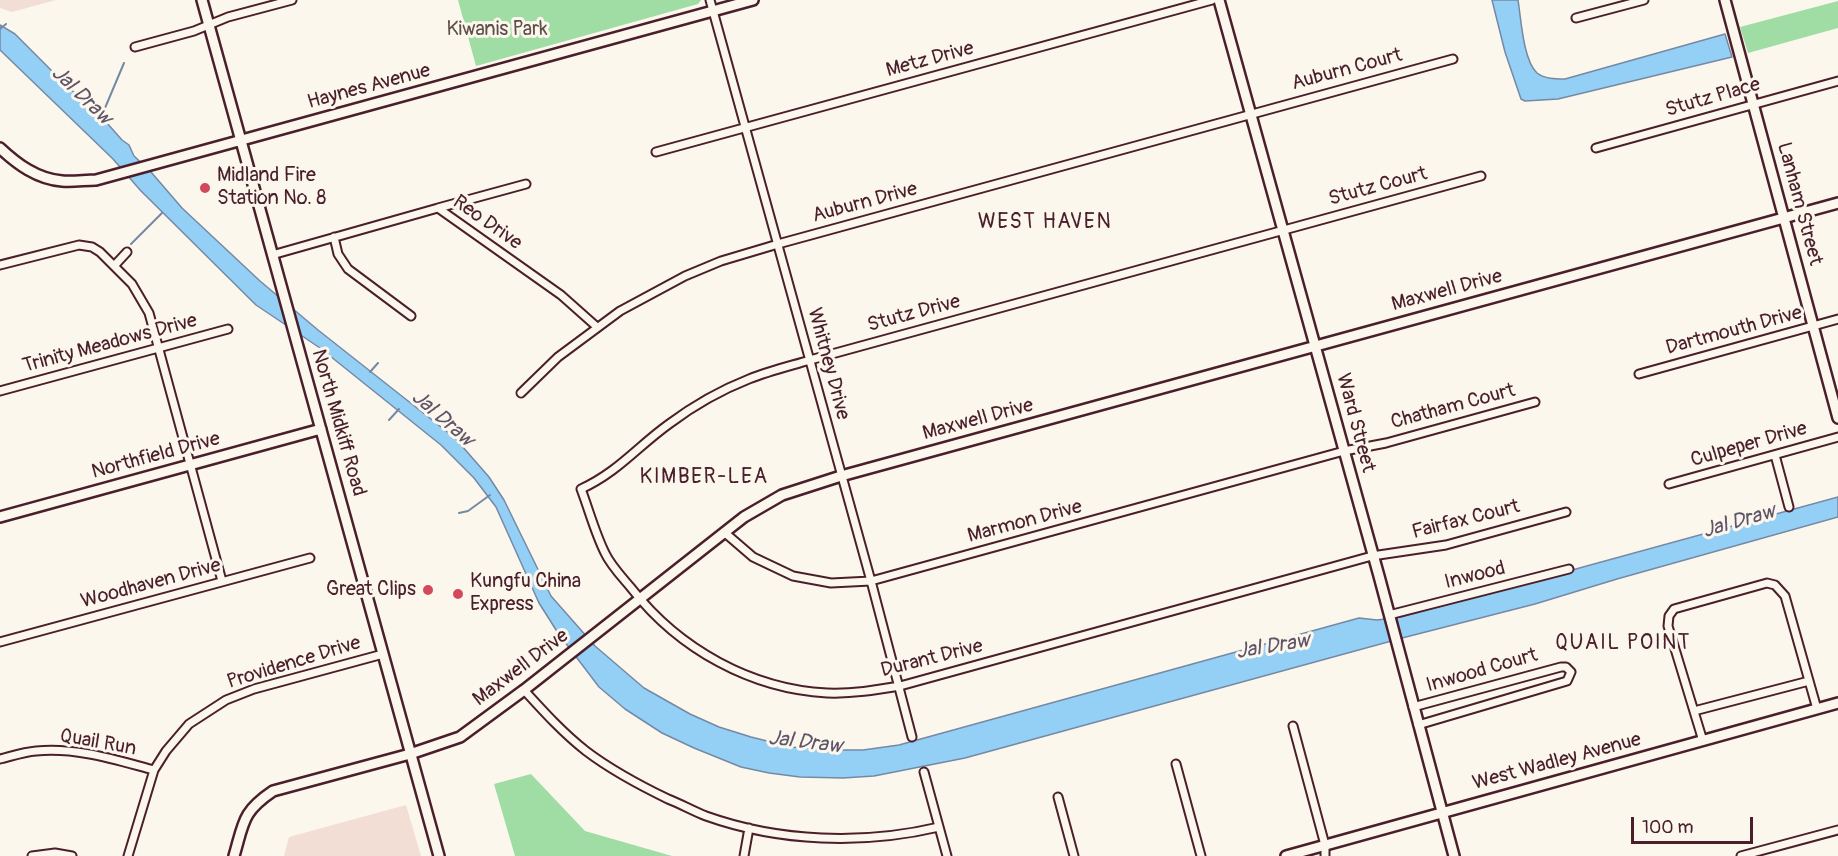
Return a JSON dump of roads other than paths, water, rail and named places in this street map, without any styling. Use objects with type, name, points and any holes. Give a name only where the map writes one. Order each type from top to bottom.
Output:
[{"type":"street","name":"North Midkiff Road","points":[[202,0],[439,856]]},
{"type":"street","points":[[135,47],[194,31],[228,17],[292,0]]},
{"type":"street","name":"Whitney Drive","points":[[710,0],[900,686],[912,737]]},
{"type":"street","name":"Haynes Avenue","points":[[0,148],[17,164],[37,174],[61,181],[96,180],[753,0]]},
{"type":"street","name":"Metz Drive","points":[[656,152],[1212,0]]},
{"type":"street","name":"Ward Street","points":[[1219,0],[1454,856]]},
{"type":"street","points":[[1576,18],[1644,0]]},
{"type":"street","name":"Lanham Street","points":[[1725,0],[1838,418]]},
{"type":"street","name":"Auburn Court","points":[[1251,114],[1453,59]]},
{"type":"street","name":"Stutz Place","points":[[1596,148],[1838,81]]},
{"type":"street","name":"Auburn Drive","points":[[521,393],[558,357],[620,311],[685,276],[721,261],[1251,114]]},
{"type":"street","name":"Stutz Court","points":[[1283,231],[1481,176]]},
{"type":"street","points":[[438,208],[526,184]]},
{"type":"street","name":"Maxwell Drive","points":[[234,856],[245,818],[254,803],[273,791],[410,754],[460,737],[640,600],[744,516],[782,495],[841,476],[1838,203]]},
{"type":"street","name":"Reo Drive","points":[[272,255],[438,208],[561,296],[597,327]]},
{"type":"street","name":"Stutz Drive","points":[[581,489],[614,471],[667,425],[699,404],[748,379],[1283,231]]},
{"type":"street","points":[[334,237],[338,254],[348,269],[411,316]]},
{"type":"street","points":[[0,266],[79,245],[92,247],[100,252],[132,284],[149,313],[222,582]]},
{"type":"street","points":[[114,266],[127,252]]},
{"type":"street","name":"Dartmouth Drive","points":[[1639,374],[1838,319]]},
{"type":"street","name":"Trinity Meadows Drive","points":[[0,391],[228,329]]},
{"type":"street","name":"Chatham Court","points":[[1344,451],[1386,443],[1535,402]]},
{"type":"street","name":"Northfield Drive","points":[[0,517],[321,429]]},
{"type":"street","name":"Culpeper Drive","points":[[1669,484],[1838,437]]},
{"type":"street","name":"Marmon Drive","points":[[724,532],[753,557],[793,576],[831,583],[871,581],[1344,451]]},
{"type":"street","points":[[1776,455],[1789,507]]},
{"type":"street","name":"Durant Drive","points":[[581,489],[605,555],[640,600],[664,624],[700,652],[755,679],[791,688],[827,693],[864,693],[900,686],[1372,556]]},
{"type":"street","name":"Fairfax Court","points":[[1372,556],[1446,545],[1566,512]]},
{"type":"street","name":"Woodhaven Drive","points":[[0,642],[310,558]]},
{"type":"street","name":"Inwood","points":[[1389,615],[1569,569]]},
{"type":"street","points":[[1703,741],[1668,626],[1669,616],[1674,609],[1767,583],[1775,585],[1785,596],[1817,709]]},
{"type":"street","name":"Providence Drive","points":[[128,856],[154,770],[166,751],[189,724],[226,700],[254,689],[383,654]]},
{"type":"street","name":"Inwood Court","points":[[1413,707],[1561,667],[1566,667],[1571,672],[1567,681],[1418,725]]},
{"type":"street","points":[[1694,711],[1809,681]]},
{"type":"street","points":[[524,690],[586,751],[634,783],[705,816],[791,836],[841,839],[891,836],[939,826]]},
{"type":"street","name":"West Wadley Avenue","points":[[1286,856],[1838,703]]},
{"type":"street","points":[[1293,726],[1325,845],[1325,856]]},
{"type":"street","name":"Quail Run","points":[[0,759],[35,751],[68,750],[154,770]]},
{"type":"street","points":[[1176,764],[1201,856]]},
{"type":"street","points":[[924,772],[947,856]]},
{"type":"street","points":[[1058,797],[1074,856]]},
{"type":"street","points":[[744,856],[749,828]]},
{"type":"street","points":[[1742,856],[1838,830]]},
{"type":"street","points":[[32,856],[55,853],[72,856]]},
{"type":"water","points":[[1492,0],[1518,0],[1523,38],[1529,59],[1537,73],[1547,78],[1565,79],[1725,34],[1732,57],[1558,99],[1525,101],[1521,99],[1505,52]]},
{"type":"water","name":"Jal Draw","points":[[0,25],[15,34],[99,114],[129,145],[134,156],[182,208],[260,281],[455,438],[489,477],[504,500],[551,596],[595,646],[644,688],[690,714],[719,727],[751,737],[791,747],[831,750],[863,750],[899,745],[1359,618],[1377,620],[1401,617],[1838,497],[1838,517],[1535,604],[965,758],[874,776],[843,778],[800,777],[741,767],[662,733],[625,709],[599,687],[558,633],[539,603],[496,507],[474,478],[441,445],[320,348],[256,305],[141,191],[113,159],[0,50]]},
{"type":"waterway","points":[[0,29],[6,24]]},
{"type":"waterway","name":"Jal Draw","points":[[105,108],[124,63]]},
{"type":"waterway","points":[[131,244],[162,213]]},
{"type":"waterway","points":[[370,372],[378,363]]},
{"type":"waterway","name":"Jal Draw","points":[[389,420],[399,409]]},
{"type":"waterway","points":[[459,513],[468,511],[490,495]]},
{"type":"place","name":"Midland Fire Station No. 8","points":[[205,188]]},
{"type":"place","name":"Great Clips","points":[[428,590]]},
{"type":"place","name":"Kungfu China Express","points":[[458,594]]},
{"type":"district","name":"WEST HAVEN","points":[[1045,223]]},
{"type":"district","name":"KIMBER-LEA","points":[[704,478]]},
{"type":"district","name":"QUAIL POINT","points":[[1623,644]]},
{"type":"park label","name":"Kiwanis Park","points":[[497,30]]}]
